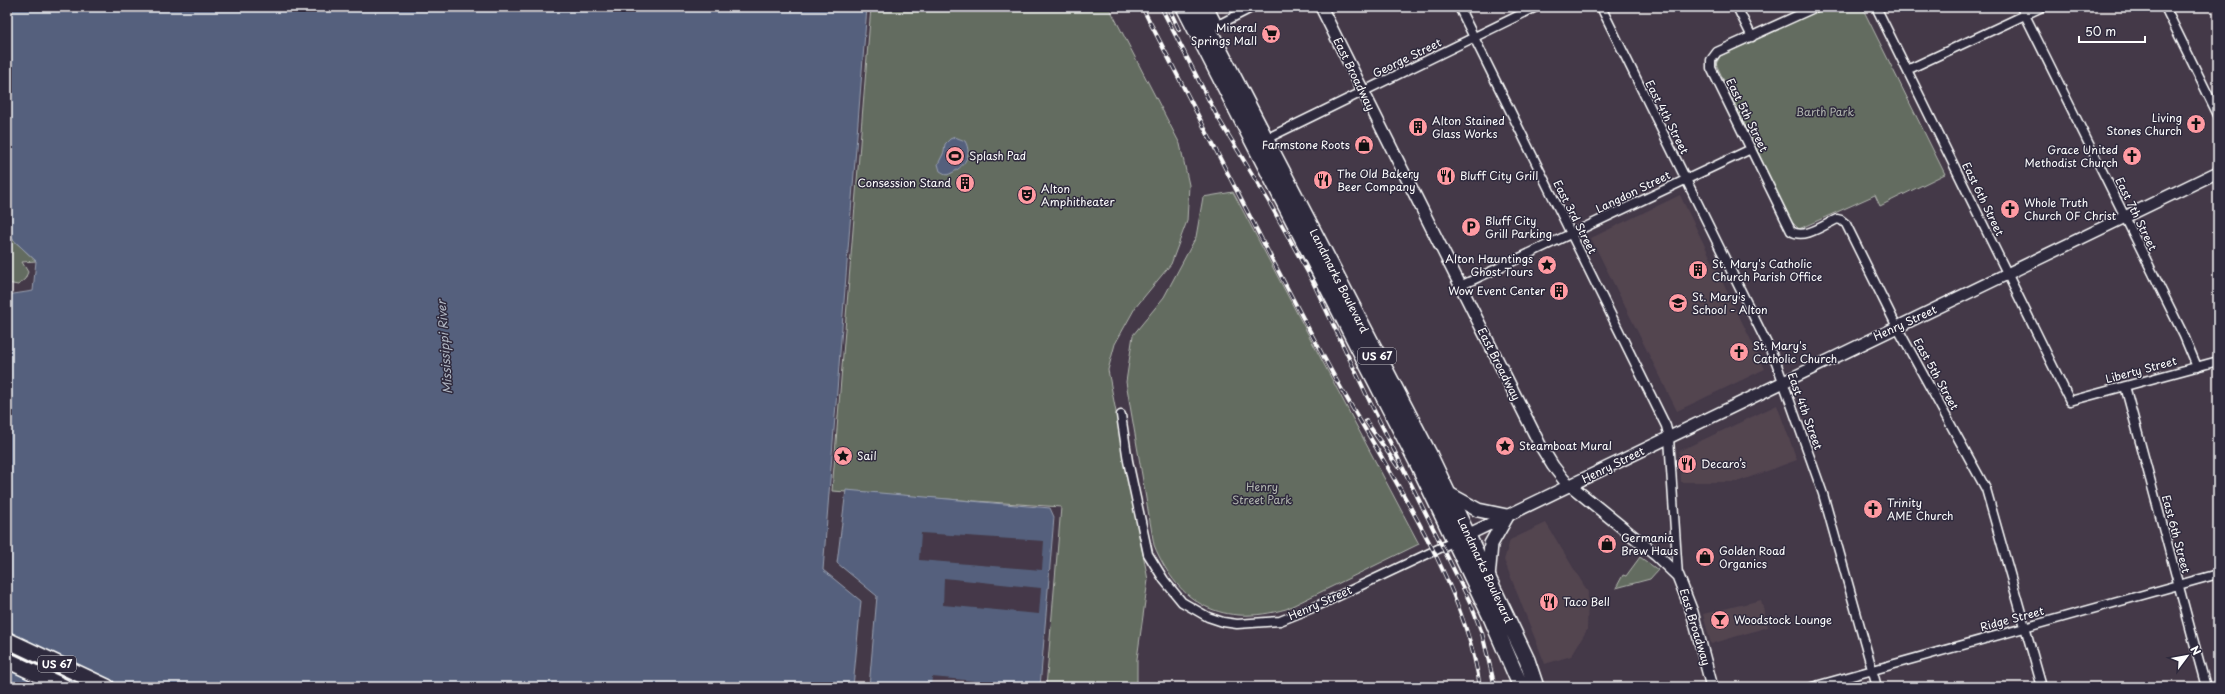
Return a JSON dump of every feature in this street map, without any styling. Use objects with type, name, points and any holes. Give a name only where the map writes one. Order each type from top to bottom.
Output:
[{"type":"highway","name":"Landmarks Boulevard","points":[[1184,7],[1417,462],[1455,541],[1521,687]]},
{"type":"highway","name":"Landmarks Boulevard","points":[[1197,7],[1449,494],[1527,660],[1536,687]]},
{"type":"highway","name":"US 67","points":[[7,640],[107,687]]},
{"type":"highway","name":"US 67","points":[[7,660],[64,687]]},
{"type":"main road","points":[[1449,494],[1474,508],[1507,516],[1491,544],[1488,578]]},
{"type":"street","points":[[1209,7],[1218,24],[1253,7]]},
{"type":"street","name":"East Broadway","points":[[1321,7],[1540,445],[1553,466],[1570,485],[1656,555],[1678,576],[1692,612],[1712,687]]},
{"type":"street","name":"East 3rd Street","points":[[1459,7],[1661,413],[1669,438],[1678,576]]},
{"type":"street","name":"George Street","points":[[1266,140],[1536,7]]},
{"type":"street","name":"East 4th Street","points":[[1601,7],[1776,362],[1823,494],[1877,687]]},
{"type":"street","points":[[1737,7],[1752,37],[1816,7]]},
{"type":"street","name":"East 6th Street","points":[[1876,7],[2070,401]]},
{"type":"street","name":"East 7th Street","points":[[2021,7],[2197,367]]},
{"type":"street","points":[[1907,70],[2042,7]]},
{"type":"street","points":[[2165,7],[2218,115]]},
{"type":"street","name":"East 5th Street","points":[[1752,37],[1717,52],[1711,60],[1711,68],[1791,230],[1795,234],[1803,235],[1837,219],[1844,222],[1897,327],[1986,489],[2042,687]]},
{"type":"street","name":"Langdon Street","points":[[1460,286],[1572,235],[1751,149]]},
{"type":"street","name":"Henry Street","points":[[1121,415],[1128,461],[1148,554],[1170,589],[1182,602],[1208,617],[1223,622],[1237,624],[1280,620],[1315,607],[1469,535],[2218,172]]},
{"type":"street","name":"Liberty Street","points":[[2070,401],[2218,361]]},
{"type":"street","name":"East 6th Street","points":[[2125,386],[2206,687]]},
{"type":"street","name":"Ridge Street","points":[[1812,687],[2218,574]]},
{"type":"shaded area","name":"St. Mary's School - Alton","points":[[1680,195],[1765,369],[1677,411],[1591,238]]},
{"type":"shaded area","points":[[1777,405],[1797,460],[1737,482],[1681,482],[1679,451]]},
{"type":"shaded area","points":[[1546,523],[1588,592],[1587,630],[1571,656],[1545,664],[1504,560],[1510,540]]},
{"type":"shaded area","points":[[1761,600],[1768,627],[1711,644],[1703,614]]},
{"type":"green space","points":[[871,7],[1109,7],[1180,144],[1189,185],[1187,221],[1171,264],[1135,308],[1115,344],[1108,370],[1148,580],[1137,659],[1137,687],[1046,687],[1061,507],[832,491]]},
{"type":"green space","name":"Barth Park","points":[[1826,7],[1862,7],[1945,174],[1880,206],[1875,195],[1799,229],[1790,220],[1716,64],[1720,56]]},
{"type":"green space","name":"Henry Street Park","points":[[1233,192],[1419,544],[1286,609],[1263,614],[1242,615],[1223,613],[1206,607],[1190,597],[1176,583],[1164,566],[1154,545],[1126,382],[1133,335],[1164,297],[1196,237],[1203,197]]},
{"type":"green space","points":[[7,234],[36,261],[22,262],[28,272],[25,279],[18,285],[7,283]]},
{"type":"green space","points":[[1640,557],[1658,570],[1650,579],[1616,588],[1623,575],[1626,576]]},
{"type":"water","name":"Mississippi River","points":[[7,7],[867,7],[823,570],[861,601],[853,687],[7,687],[7,295],[33,291],[36,261],[7,234]]},
{"type":"water","name":"Splash Pad","points":[[955,137],[965,141],[968,152],[967,157],[965,162],[957,170],[947,175],[940,171],[938,164],[944,152],[945,144],[950,139]]},
{"type":"water","points":[[846,490],[1050,508],[1054,517],[1040,687],[869,687],[877,596],[837,563]]},
{"type":"pier","points":[[921,533],[1044,541],[1042,570],[919,560]]},
{"type":"pier","points":[[944,578],[1041,588],[1039,614],[943,605]]},
{"type":"pier","points":[[932,677],[1008,684],[1008,687],[931,687]]},
{"type":"railway","points":[[1142,7],[1308,328],[1333,374],[1399,486],[1440,565],[1458,605],[1471,646],[1480,687]]},
{"type":"railway","points":[[1161,7],[1217,116],[1269,202],[1310,276],[1369,400],[1470,602],[1482,633],[1495,687]]},
{"type":"railway","points":[[1169,8],[1179,30]]},
{"type":"railway","points":[[1366,421],[1398,467]]},
{"type":"place","name":"Mineral Springs Mall","points":[[1271,34]]},
{"type":"place","name":"Living Stones Church","points":[[2196,124]]},
{"type":"place","name":"Alton Stained Glass Works","points":[[1418,127]]},
{"type":"place","name":"Farmstone Roots","points":[[1364,145]]},
{"type":"place","name":"Splash Pad","points":[[955,156]]},
{"type":"place","name":"Grace United Methodist Church","points":[[2132,156]]},
{"type":"place","name":"Bluff City Grill","points":[[1446,176]]},
{"type":"place","name":"The Old Bakery Beer Company","points":[[1323,180]]},
{"type":"place","name":"Consession Stand","points":[[965,183]]},
{"type":"place","name":"Alton Amphitheater","points":[[1027,195]]},
{"type":"place","name":"Whole Truth Church OF Christ","points":[[2010,209]]},
{"type":"place","name":"Bluff City Grill Parking","points":[[1471,227]]},
{"type":"place","name":"Alton Hauntings Ghost Tours","points":[[1547,265]]},
{"type":"place","name":"St. Mary's Catholic Church Parish Office","points":[[1698,270]]},
{"type":"place","name":"Wow Event Center","points":[[1559,291]]},
{"type":"place","name":"St. Mary's School - Alton","points":[[1678,303]]},
{"type":"place","name":"St. Mary's Catholic Church","points":[[1739,352]]},
{"type":"place","name":"Steamboat Mural","points":[[1505,446]]},
{"type":"place","name":"Sail","points":[[843,456]]},
{"type":"place","name":"Decaro’s","points":[[1687,464]]},
{"type":"place","name":"Trinity AME Church","points":[[1873,509]]},
{"type":"place","name":"Germania Brew Haus","points":[[1607,544]]},
{"type":"place","name":"Golden Road Organics","points":[[1705,557]]},
{"type":"place","name":"Taco Bell","points":[[1549,602]]},
{"type":"place","name":"Woodstock Lounge","points":[[1720,620]]}]
